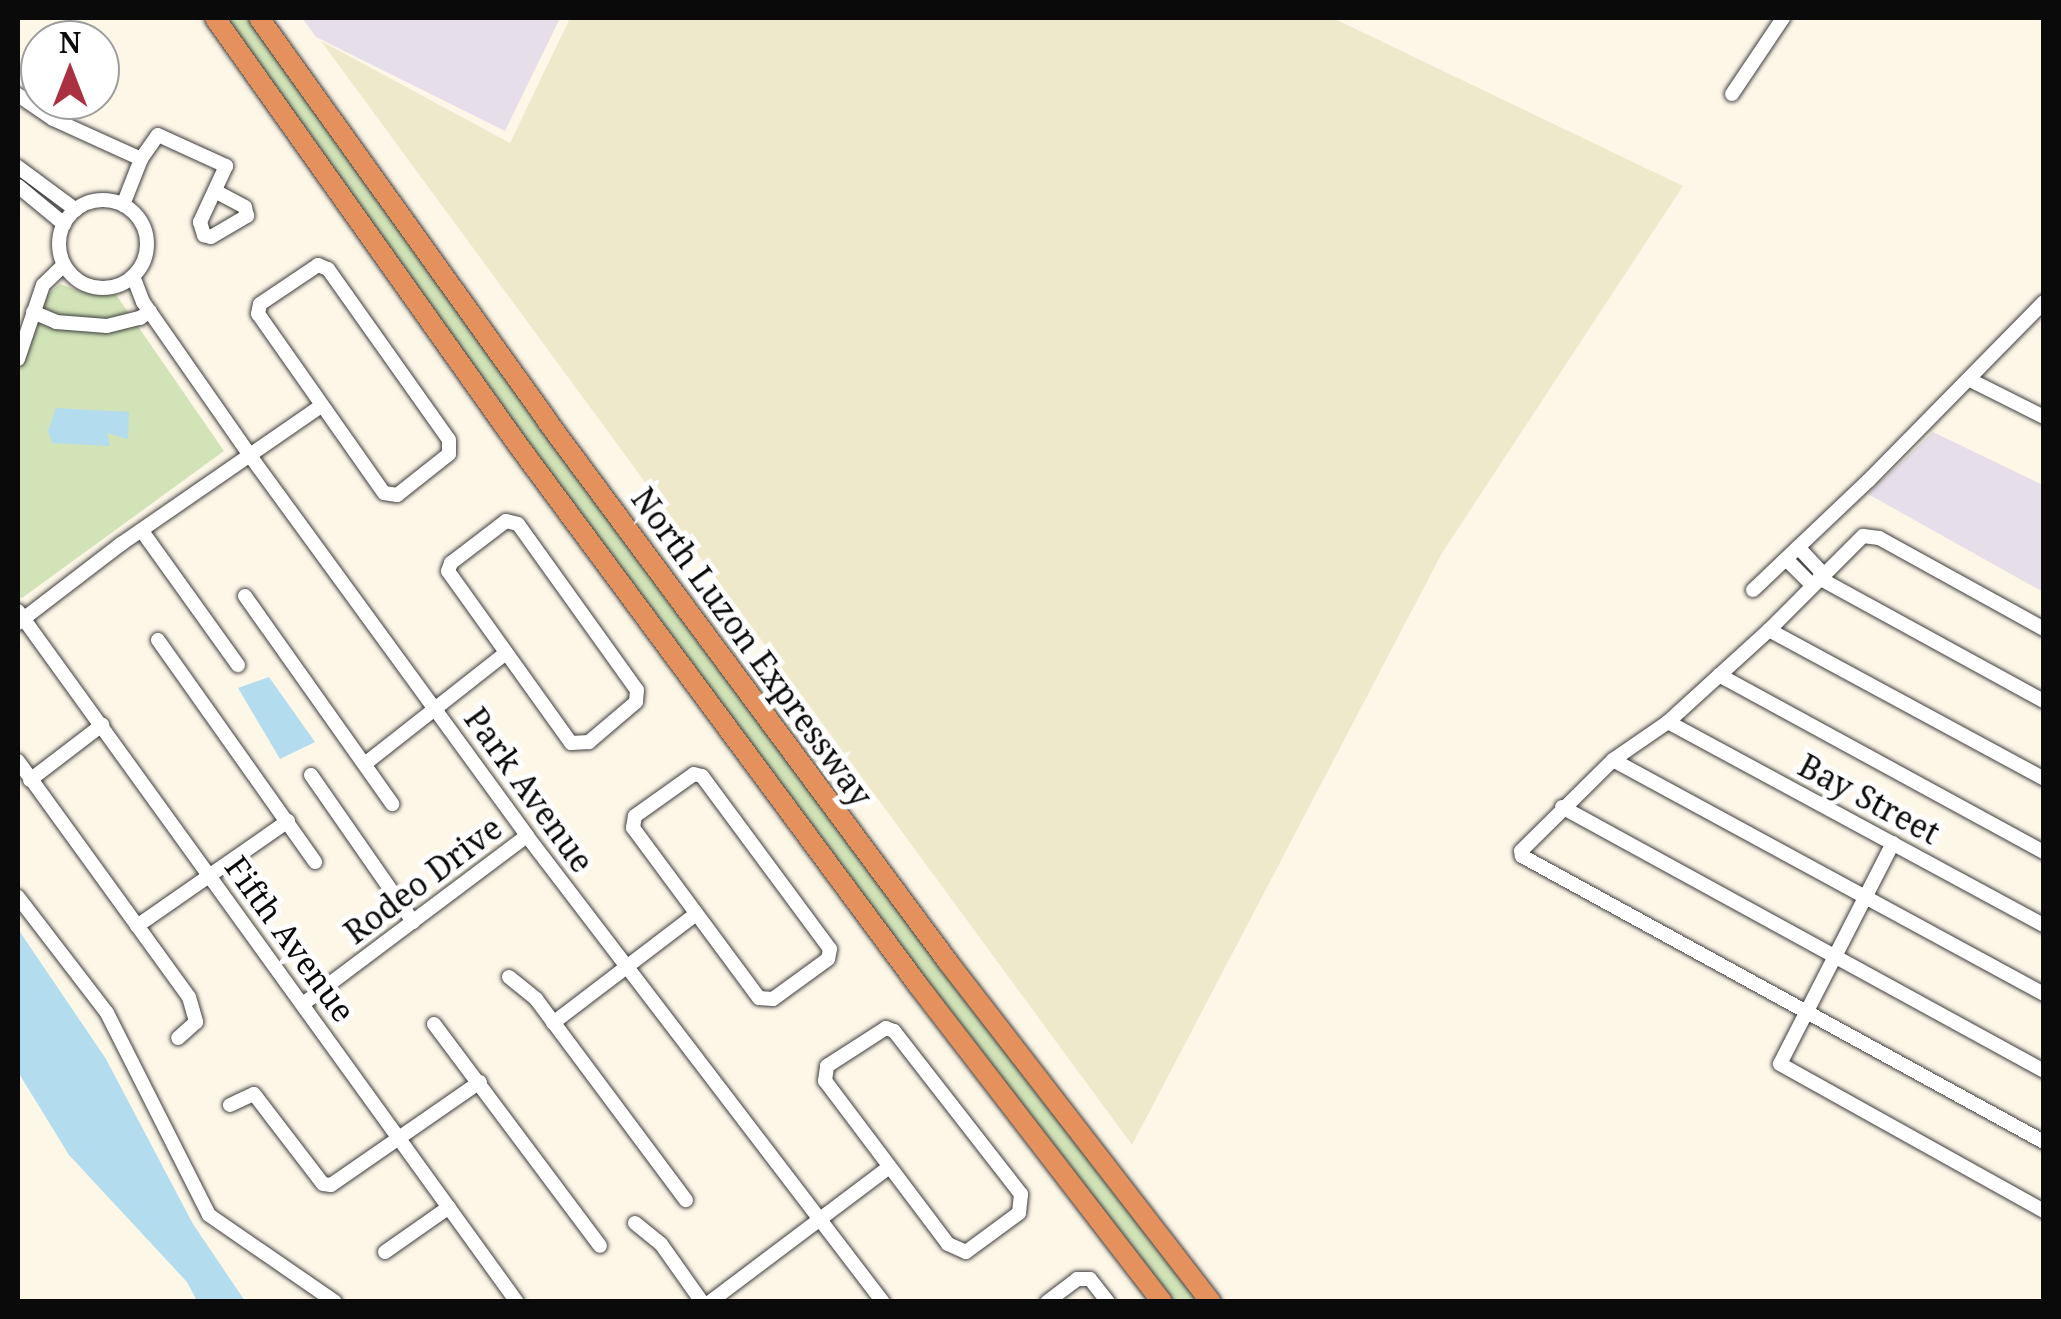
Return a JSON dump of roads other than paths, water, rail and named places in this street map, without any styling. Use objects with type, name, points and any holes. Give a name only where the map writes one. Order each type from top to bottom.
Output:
[{"type":"highway","name":"North Luzon Expressway","points":[[215,18],[518,445],[918,985],[1162,1302]]},
{"type":"highway","name":"North Luzon Expressway","points":[[259,18],[547,421],[948,962],[1211,1302]]},
{"type":"street","points":[[1732,94],[1783,18]]},
{"type":"street","points":[[18,95],[53,119],[141,159]]},
{"type":"street","points":[[123,205],[141,159],[154,138],[161,135],[226,166],[217,192]]},
{"type":"street","points":[[18,166],[76,210]]},
{"type":"street","points":[[18,186],[64,224]]},
{"type":"street","points":[[99,200],[123,205],[142,223],[146,235],[144,260],[128,280],[101,288],[68,269],[60,239],[64,224],[76,210],[99,200]]},
{"type":"street","points":[[324,265],[449,440],[450,454],[390,497],[322,406],[258,310],[324,265]]},
{"type":"street","points":[[18,359],[37,305],[68,269]]},
{"type":"street","name":"Park Avenue","points":[[128,280],[527,836],[883,1302]]},
{"type":"street","points":[[37,305],[56,322],[107,326],[140,318],[146,306]]},
{"type":"street","points":[[1753,590],[2042,307]]},
{"type":"street","points":[[1970,380],[2044,416]]},
{"type":"street","points":[[20,618],[322,406]]},
{"type":"street","points":[[512,520],[637,690],[636,702],[590,742],[570,743],[506,653],[448,570],[465,552],[512,520]]},
{"type":"street","points":[[142,531],[238,665]]},
{"type":"street","points":[[2044,628],[1871,535],[1863,536],[1720,675],[1668,722],[1612,760],[1522,846],[1522,856],[2044,1142]]},
{"type":"street","points":[[1798,547],[1818,579]]},
{"type":"street","points":[[1786,559],[2044,701]]},
{"type":"street","points":[[244,596],[392,804]]},
{"type":"street","name":"Fifth Avenue","points":[[20,618],[102,724],[517,1302]]},
{"type":"street","points":[[1769,630],[2044,779]]},
{"type":"street","points":[[158,640],[315,862]]},
{"type":"street","points":[[366,763],[506,653]]},
{"type":"street","points":[[1720,675],[2044,852]]},
{"type":"street","name":"Bay Street","points":[[1668,722],[2044,925]]},
{"type":"street","points":[[30,780],[102,724]]},
{"type":"street","points":[[1612,760],[2044,994]]},
{"type":"street","points":[[18,761],[195,1010],[196,1022],[178,1038]]},
{"type":"street","points":[[694,774],[702,776],[826,938],[828,959],[765,1000],[696,914],[632,822],[694,774]]},
{"type":"street","points":[[311,775],[413,922]]},
{"type":"street","points":[[1562,807],[2044,1071]]},
{"type":"street","points":[[137,926],[288,821]]},
{"type":"street","name":"Rodeo Drive","points":[[303,1004],[527,836]]},
{"type":"street","points":[[1893,844],[1781,1058],[1782,1068],[2044,1211]]},
{"type":"street","points":[[18,898],[107,1013],[209,1215],[335,1302]]},
{"type":"street","points":[[553,1024],[696,914]]},
{"type":"street","points":[[509,977],[536,998],[686,1200]]},
{"type":"street","points":[[434,1024],[600,1246]]},
{"type":"street","points":[[886,1028],[894,1031],[1021,1194],[1019,1213],[966,1252],[957,1251],[888,1168],[824,1072],[886,1028]]},
{"type":"street","points":[[230,1106],[254,1094],[323,1184],[342,1181],[480,1082]]},
{"type":"street","points":[[635,1223],[661,1244],[706,1302],[888,1168]]},
{"type":"street","points":[[385,1252],[449,1207]]},
{"type":"street","points":[[1047,1302],[1078,1279],[1090,1279],[1108,1302]]},
{"type":"water","points":[[56,408],[129,412],[128,439],[107,433],[110,446],[52,443],[48,431]]},
{"type":"water","points":[[269,677],[315,742],[280,759],[238,688]]},
{"type":"water","points":[[18,929],[106,1059],[193,1224],[245,1301],[197,1301],[187,1282],[69,1155],[18,1072]]}]
